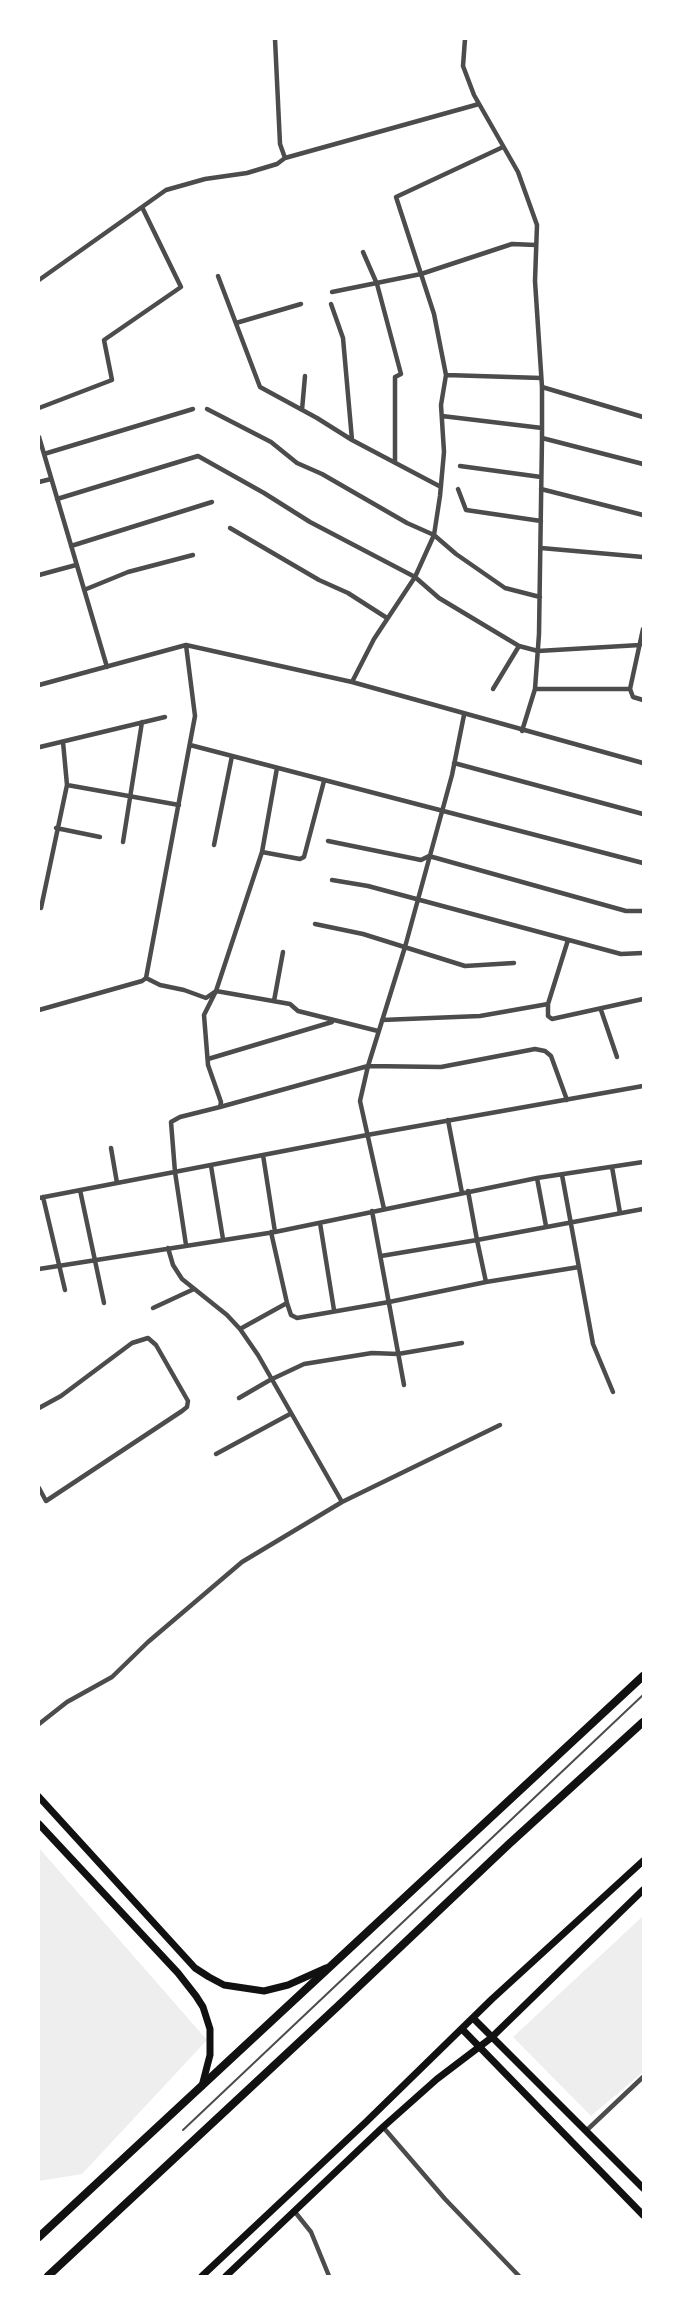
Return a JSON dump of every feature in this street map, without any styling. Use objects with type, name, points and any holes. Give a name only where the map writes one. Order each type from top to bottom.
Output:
[{"type":"highway","points":[[39,2237],[201,2089],[643,1676]]},
{"type":"highway","points":[[48,2276],[509,1844],[643,1722]]},
{"type":"main road","points":[[39,1797],[195,1968],[208,1977],[224,1984],[264,1991],[288,1985],[332,1965]]},
{"type":"main road","points":[[39,1824],[178,1972],[196,1996],[207,2018],[211,2038],[210,2055],[201,2089]]},
{"type":"main road","points":[[202,2276],[473,2018],[643,1861]]},
{"type":"main road","points":[[226,2276],[375,2134],[437,2079],[491,2038],[643,1890]]},
{"type":"main road","points":[[473,2018],[643,2188]]},
{"type":"main road","points":[[462,2029],[643,2215]]},
{"type":"main road","points":[[366,2122],[375,2134]]},
{"type":"main road","points":[[343,2144],[354,2155]]},
{"type":"street","points":[[275,39],[280,144],[285,158]]},
{"type":"street","points":[[465,39],[463,66],[479,104],[518,172],[537,225],[536,281],[542,387],[540,597],[535,689],[522,730]]},
{"type":"street","points":[[39,280],[166,190],[205,179],[247,173],[277,164],[285,158],[479,104]]},
{"type":"street","points":[[352,682],[374,639],[415,577],[434,535],[441,487],[444,452],[441,405],[446,375],[434,314],[396,197],[503,147]]},
{"type":"street","points":[[39,408],[112,380],[104,340],[181,287],[142,207]]},
{"type":"street","points":[[332,292],[421,274],[512,244],[536,244]]},
{"type":"street","points":[[363,252],[377,284],[401,374],[395,377],[394,462]]},
{"type":"street","points":[[218,276],[260,387],[352,440],[441,487]]},
{"type":"street","points":[[236,323],[301,304]]},
{"type":"street","points":[[331,304],[343,338],[352,440]]},
{"type":"street","points":[[446,375],[541,378]]},
{"type":"street","points":[[302,410],[305,376]]},
{"type":"street","points":[[542,387],[643,417]]},
{"type":"street","points":[[44,454],[193,409]]},
{"type":"street","points":[[207,409],[272,442],[297,463],[322,474],[407,523],[434,535],[456,554],[505,588],[540,597]]},
{"type":"street","points":[[442,416],[542,428]]},
{"type":"street","points":[[39,437],[106,667]]},
{"type":"street","points":[[542,438],[643,464]]},
{"type":"street","points":[[57,499],[198,456],[310,522],[415,577],[439,598],[519,646],[538,651],[640,645]]},
{"type":"street","points":[[460,466],[542,477]]},
{"type":"street","points":[[39,482],[51,479]]},
{"type":"street","points":[[458,489],[466,510],[541,521]]},
{"type":"street","points":[[542,489],[643,515]]},
{"type":"street","points":[[71,546],[212,502]]},
{"type":"street","points":[[230,528],[319,580],[348,593],[387,618]]},
{"type":"street","points":[[541,548],[643,557]]},
{"type":"street","points":[[84,591],[128,572],[193,555]]},
{"type":"street","points":[[39,575],[76,565]]},
{"type":"street","points":[[643,629],[630,689],[633,697],[643,700]]},
{"type":"street","points":[[39,1010],[146,978],[195,716],[186,645]]},
{"type":"street","points":[[39,685],[186,645],[352,682],[643,764]]},
{"type":"street","points":[[493,689],[519,646]]},
{"type":"street","points":[[535,689],[630,689]]},
{"type":"street","points":[[384,1209],[360,1101],[442,810],[464,715]]},
{"type":"street","points":[[40,747],[165,717]]},
{"type":"street","points":[[123,842],[142,723]]},
{"type":"street","points":[[40,908],[67,785],[63,742]]},
{"type":"street","points":[[190,745],[643,863]]},
{"type":"street","points":[[214,845],[231,756]]},
{"type":"street","points":[[454,763],[643,813]]},
{"type":"street","points":[[220,1107],[221,1102],[208,1059],[204,1015],[216,991],[261,852],[277,768]]},
{"type":"street","points":[[261,852],[300,859],[304,857],[324,781]]},
{"type":"street","points":[[67,785],[179,805]]},
{"type":"street","points":[[56,828],[100,837]]},
{"type":"street","points":[[328,841],[421,860],[429,856],[626,911],[643,910]]},
{"type":"street","points":[[332,880],[368,886],[621,954],[643,953]]},
{"type":"street","points":[[315,924],[363,934],[465,966],[514,963]]},
{"type":"street","points":[[568,940],[548,1004],[548,1016],[552,1019],[643,999]]},
{"type":"street","points":[[274,1001],[282,952]]},
{"type":"street","points":[[146,978],[160,985],[206,998],[216,991],[290,1004],[297,1011],[378,1031]]},
{"type":"street","points":[[382,1020],[471,1017],[548,1004]]},
{"type":"street","points":[[601,1010],[617,1057]]},
{"type":"street","points":[[208,1059],[335,1021]]},
{"type":"street","points":[[186,1245],[175,1172],[171,1122],[180,1117],[368,1066],[441,1067],[535,1049],[545,1051],[556,1064],[567,1100]]},
{"type":"street","points":[[65,1290],[41,1197],[448,1120],[643,1086]]},
{"type":"street","points":[[448,1120],[462,1193]]},
{"type":"street","points":[[111,1148],[117,1183]]},
{"type":"street","points":[[263,1155],[273,1232],[287,1303],[291,1315],[297,1318],[579,1267]]},
{"type":"street","points":[[39,1269],[273,1232],[468,1191],[643,1162]]},
{"type":"street","points":[[211,1166],[223,1239]]},
{"type":"street","points":[[612,1167],[620,1213]]},
{"type":"street","points":[[562,1174],[593,1344],[613,1392]]},
{"type":"street","points":[[537,1178],[546,1226]]},
{"type":"street","points":[[80,1190],[104,1303]]},
{"type":"street","points":[[468,1191],[486,1282]]},
{"type":"street","points":[[381,1256],[643,1209]]},
{"type":"street","points":[[372,1211],[404,1385]]},
{"type":"street","points":[[320,1223],[334,1310]]},
{"type":"street","points":[[168,1248],[172,1265],[182,1279],[227,1315],[258,1355],[270,1380],[342,1502]]},
{"type":"street","points":[[153,1308],[194,1289]]},
{"type":"street","points":[[240,1329],[287,1303]]},
{"type":"street","points":[[39,1408],[61,1396],[132,1343],[148,1338],[156,1345],[188,1401],[187,1407],[182,1411],[46,1501],[39,1488]]},
{"type":"street","points":[[239,1398],[304,1364],[372,1353],[398,1354],[462,1343]]},
{"type":"street","points":[[216,1454],[290,1414]]},
{"type":"street","points":[[39,1724],[67,1702],[112,1677],[148,1641],[242,1562],[342,1502],[500,1425]]},
{"type":"street","points":[[587,2130],[643,2077]]},
{"type":"street","points":[[383,2127],[445,2199],[519,2276]]},
{"type":"street","points":[[295,2212],[311,2232],[329,2276]]},
{"type":"lane","points":[[183,2130],[643,1695]]},
{"type":"shaded area","points":[[39,1848],[207,2040],[82,2174],[39,2181]]},
{"type":"shaded area","points":[[643,1916],[643,2072],[591,2116],[513,2037]]}]
